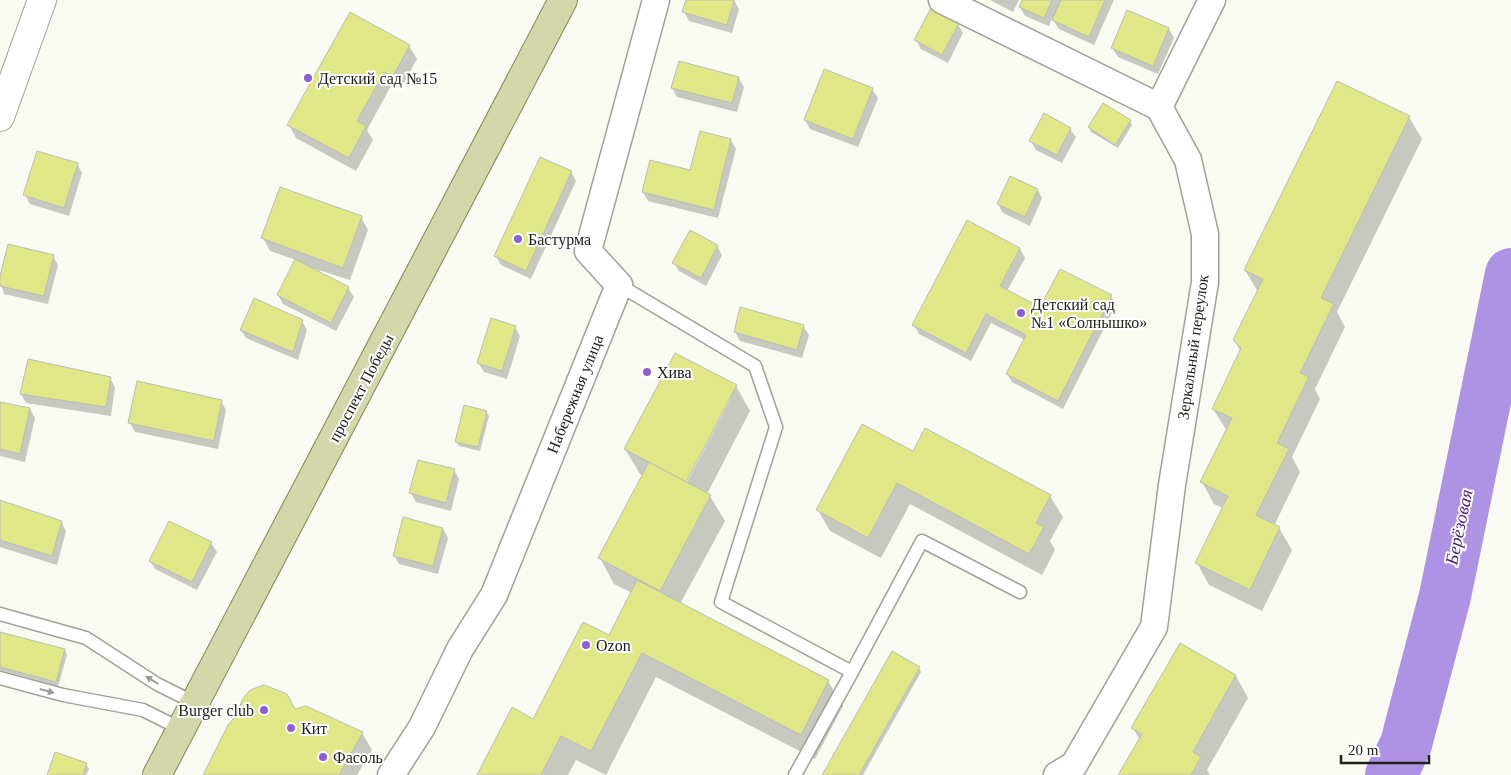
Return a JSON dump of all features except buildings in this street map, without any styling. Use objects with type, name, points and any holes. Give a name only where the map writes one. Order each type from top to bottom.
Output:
[{"type":"main road","name":"проспект Победы","points":[[157,775],[564,0]]},
{"type":"street","points":[[0,117],[42,0]]},
{"type":"street","points":[[619,285],[588,251],[656,0]]},
{"type":"street","points":[[942,0],[1159,107],[1212,0]]},
{"type":"street","name":"Зеркальный переулок","points":[[1058,775],[1074,765],[1154,627],[1172,485],[1205,272],[1205,234],[1188,160],[1159,107]]},
{"type":"street","name":"Набережная улица","points":[[391,775],[422,727],[460,650],[494,595],[619,285]]},
{"type":"lane","points":[[619,285],[755,366],[776,427],[721,602],[852,672]]},
{"type":"lane","points":[[795,775],[922,541],[1020,592]]},
{"type":"lane","points":[[0,614],[86,638],[157,684],[195,703]]},
{"type":"lane","points":[[0,678],[63,695],[143,710],[181,729]]},
{"type":"waterway","name":"Берёзовая","points":[[1391,775],[1406,744],[1445,596],[1511,274]]},
{"type":"place","name":"Детский сад №15","points":[[308,78]]},
{"type":"place","name":"Бастурма","points":[[518,239]]},
{"type":"place","name":"Детский сад №1 «Солнышко»","points":[[1021,313]]},
{"type":"place","name":"Хива","points":[[647,372]]},
{"type":"place","name":"Ozon","points":[[586,645]]},
{"type":"place","name":"Burger club","points":[[264,710]]},
{"type":"place","name":"Кит","points":[[291,728]]},
{"type":"place","name":"Фасоль","points":[[323,757]]}]
